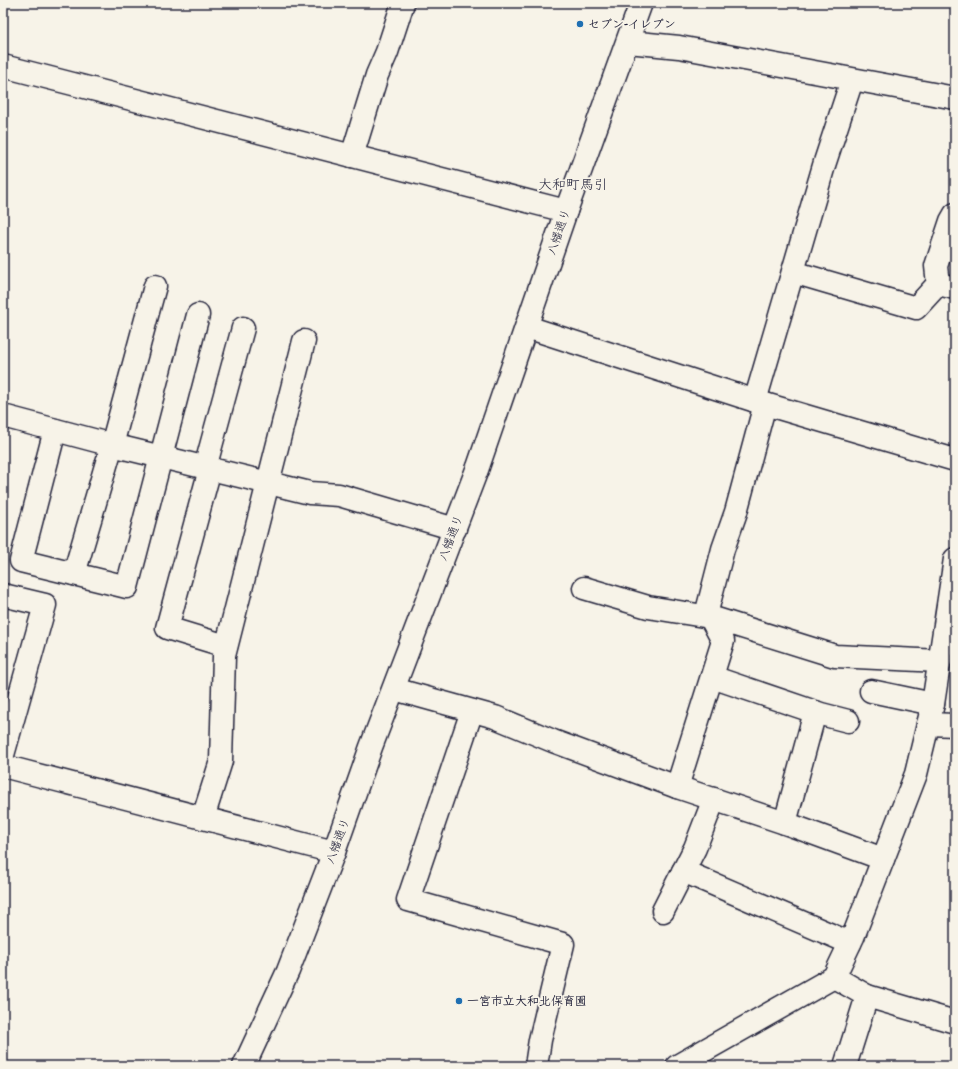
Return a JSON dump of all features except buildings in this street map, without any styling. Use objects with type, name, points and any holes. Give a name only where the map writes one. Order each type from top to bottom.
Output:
[{"type":"street","points":[[352,156],[377,75],[403,3]]},
{"type":"street","name":"八幡通り","points":[[244,1066],[288,971],[334,852],[371,747],[455,529],[527,327],[566,211],[642,3]]},
{"type":"street","points":[[628,42],[679,47],[955,98]]},
{"type":"street","points":[[3,66],[566,211]]},
{"type":"street","points":[[677,787],[723,641],[707,611],[722,549],[736,512],[760,403],[793,272],[852,80]]},
{"type":"street","points":[[793,272],[916,308],[946,286],[936,266],[955,214]]},
{"type":"street","points":[[74,574],[112,445],[155,286]]},
{"type":"street","points":[[55,430],[21,561],[127,587],[198,314]]},
{"type":"street","points":[[527,327],[760,403],[955,460]]},
{"type":"street","points":[[226,646],[167,628],[243,328]]},
{"type":"street","points":[[203,818],[221,761],[224,656],[226,646],[266,483],[304,341]]},
{"type":"street","points":[[4,420],[55,430],[310,493],[339,495],[455,529]]},
{"type":"street","points":[[677,1066],[834,977],[850,943],[916,774],[931,714],[955,559]]},
{"type":"street","points":[[584,588],[648,607],[710,617],[836,656],[940,661]]},
{"type":"street","points":[[3,595],[45,605],[3,755]]},
{"type":"street","points":[[712,676],[815,712],[848,721]]},
{"type":"street","points":[[394,689],[495,717],[553,741],[677,787],[785,823],[883,859]]},
{"type":"street","points":[[871,691],[955,724]]},
{"type":"street","points":[[472,711],[408,900],[563,944],[540,1040],[536,1066]]},
{"type":"street","points":[[785,823],[815,712]]},
{"type":"street","points":[[3,766],[334,852]]},
{"type":"street","points":[[663,911],[695,848],[714,799]]},
{"type":"street","points":[[683,871],[850,943]]},
{"type":"street","points":[[834,977],[867,996],[955,1022]]},
{"type":"street","points":[[845,1066],[867,996]]},
{"type":"place","name":"セブン-イレブン","points":[[580,24]]},
{"type":"place","name":"一宮市立大和北保育園","points":[[459,1001]]},
{"type":"district","name":"大和町馬引","points":[[573,185]]}]
